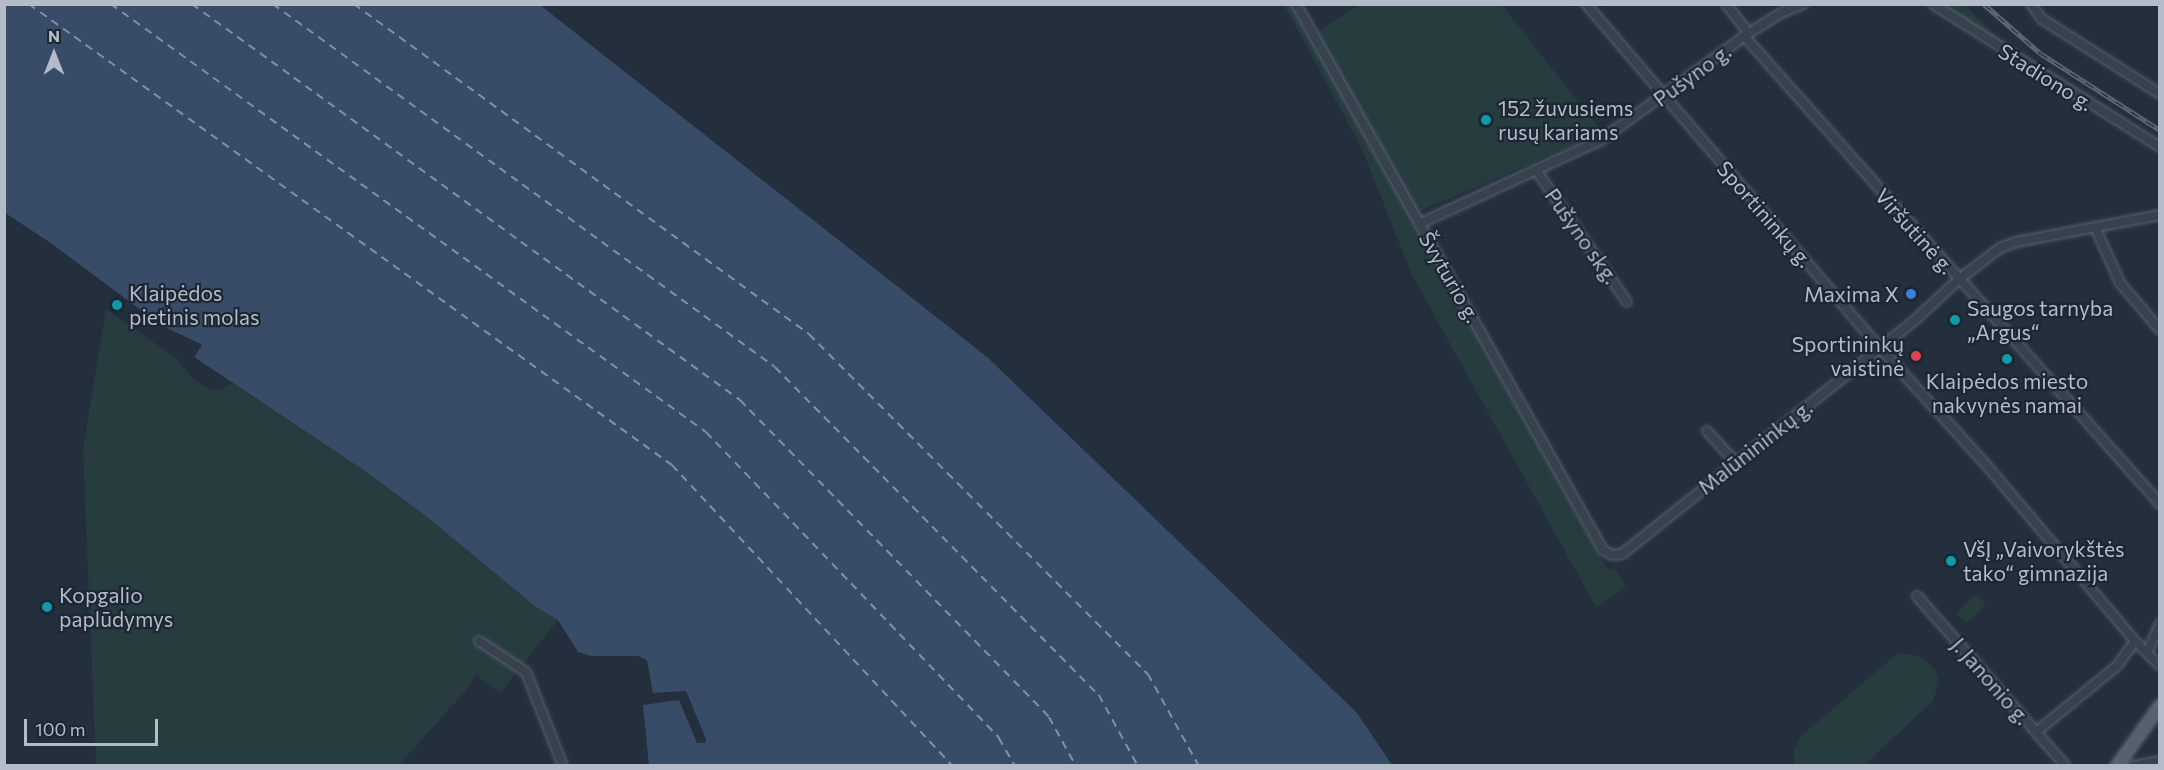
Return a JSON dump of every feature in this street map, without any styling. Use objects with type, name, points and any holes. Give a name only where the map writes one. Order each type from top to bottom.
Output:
[{"type":"main road","points":[[2116,765],[2160,706]]},
{"type":"street","name":"Švyturio g.","points":[[1296,4],[1603,550]]},
{"type":"street","name":"Sportininkų g.","points":[[1586,4],[1880,348],[1982,460],[2134,640],[2160,666]]},
{"type":"street","points":[[1726,4],[1747,35]]},
{"type":"street","name":"Pušyno g.","points":[[1419,224],[1601,140],[1747,35],[1783,12],[1803,4]]},
{"type":"street","name":"Stadiono g.","points":[[1933,4],[2160,147]]},
{"type":"street","points":[[2031,4],[2042,19],[2160,94]]},
{"type":"street","name":"Viršutinė g.","points":[[1747,35],[1958,280],[2160,504]]},
{"type":"street","name":"Pušyno skg.","points":[[1536,170],[1627,302]]},
{"type":"street","name":"Malūnininkų g.","points":[[1603,550],[1612,555],[1622,554],[1880,348],[1958,280],[2000,248],[2160,215]]},
{"type":"street","points":[[2095,227],[2120,283],[2160,330]]},
{"type":"street","points":[[1707,431],[1735,462]]},
{"type":"street","name":"J. Janonio g.","points":[[1917,596],[2066,765]]},
{"type":"street","points":[[2146,653],[2160,624]]},
{"type":"street","points":[[2036,732],[2117,666],[2134,640]]},
{"type":"street","points":[[479,641],[526,672],[563,765]]},
{"type":"street","points":[[2133,765],[2160,761]]},
{"type":"green space","points":[[1284,5],[1291,5],[1607,568],[1615,569],[1626,587],[1596,607],[1412,275],[1362,149]]},
{"type":"green space","points":[[1359,5],[1502,5],[1603,133],[1417,212],[1317,32]]},
{"type":"green space","points":[[1940,5],[1964,5],[2006,45],[2005,47]]},
{"type":"green space","points":[[106,309],[176,358],[195,381],[212,390],[220,390],[232,383],[359,467],[421,512],[536,607],[558,620],[500,693],[476,675],[466,690],[399,765],[96,765],[83,449]]},
{"type":"green space","points":[[1976,594],[1986,605],[1966,624],[1956,613]]},
{"type":"green space","points":[[1898,653],[1920,656],[1935,669],[1939,681],[1933,701],[1864,765],[1795,765],[1793,751],[1802,735]]},
{"type":"water","points":[[4,5],[540,5],[987,357],[1357,713],[1392,765],[649,765],[643,705],[679,700],[697,743],[705,743],[706,739],[686,691],[653,693],[647,660],[638,656],[591,656],[578,652],[558,620],[536,607],[421,512],[359,467],[194,357],[201,344],[162,326],[52,244],[5,213]]},
{"type":"pier","points":[[5,213],[52,244],[162,326],[202,345],[194,358],[232,383],[229,385],[191,360],[198,346],[160,328],[50,247],[4,217]]},
{"type":"ferry route","points":[[29,4],[672,465],[953,766]]},
{"type":"ferry route","points":[[111,4],[706,432],[999,738],[1015,766]]},
{"type":"ferry route","points":[[192,4],[740,400],[1049,717],[1076,766]]},
{"type":"ferry route","points":[[273,4],[775,367],[1099,695],[1138,766]]},
{"type":"ferry route","points":[[354,4],[809,334],[1148,674],[1199,766]]},
{"type":"railway","points":[[1984,4],[2040,53],[2160,130]]},
{"type":"place","name":"152 žuvusiems rusų kariams","points":[[1486,120]]},
{"type":"place","name":"Maxima X","points":[[1911,294]]},
{"type":"place","name":"Klaipėdos pietinis molas","points":[[117,305]]},
{"type":"place","name":"Saugos tarnyba „Argus“","points":[[1955,320]]},
{"type":"place","name":"Sportininkų vaistinė","points":[[1916,356]]},
{"type":"place","name":"Klaipėdos miesto nakvynės namai","points":[[2007,359]]},
{"type":"place","name":"VšĮ „Vaivorykštės tako“ gimnazija","points":[[1951,561]]},
{"type":"place","name":"Kopgalio paplūdymys","points":[[47,607]]}]
